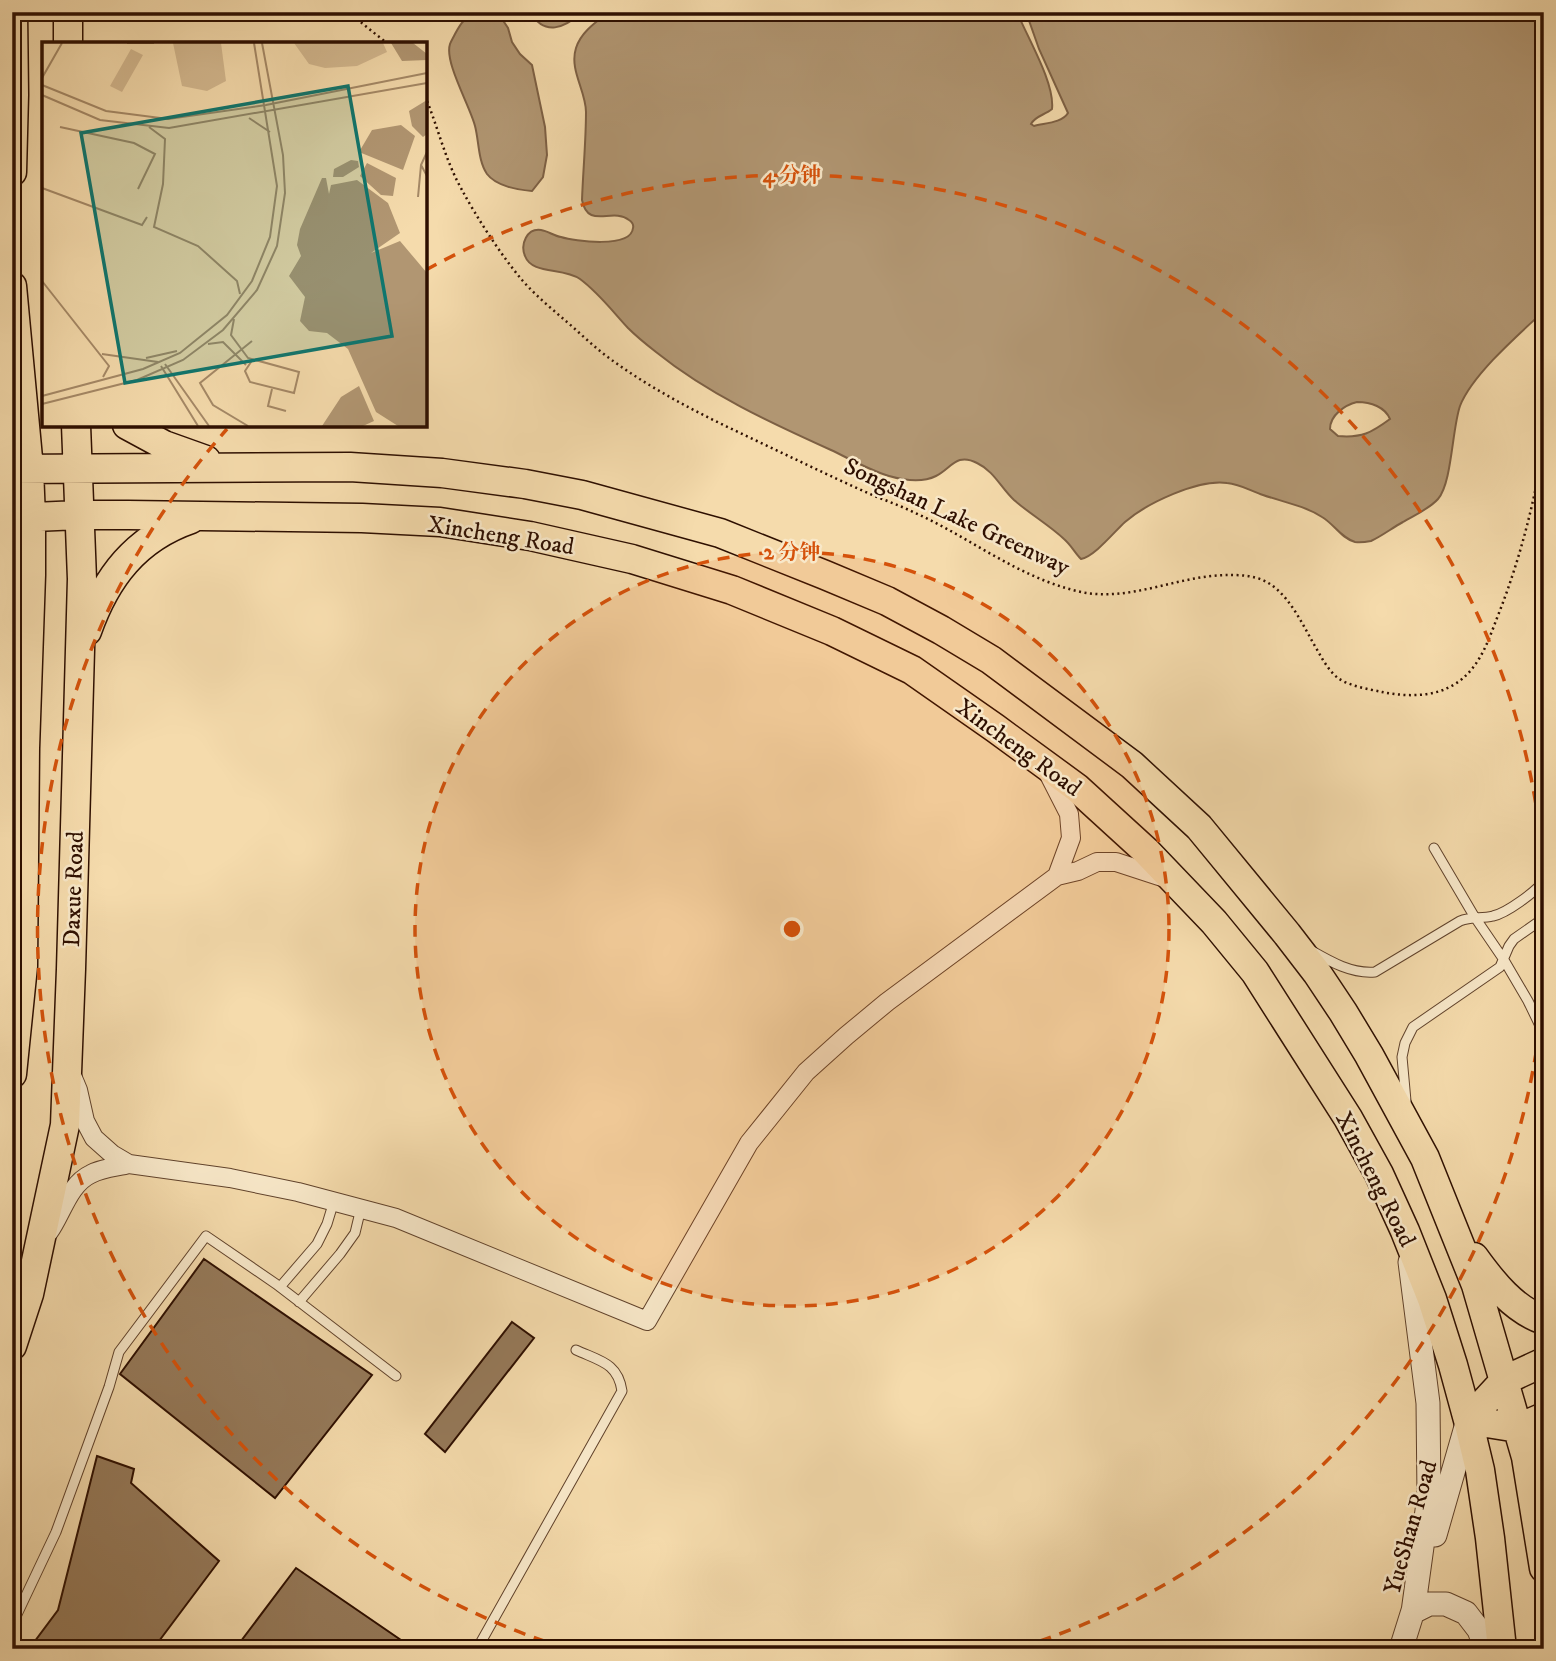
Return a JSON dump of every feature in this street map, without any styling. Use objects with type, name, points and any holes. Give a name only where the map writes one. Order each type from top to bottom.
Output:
[{"type":"main road","points":[[12,172],[13,12]]},
{"type":"main road","points":[[68,12],[68,42]]},
{"type":"main road","points":[[12,341],[13,298]]},
{"type":"main road","name":"Daxue Road","points":[[12,1074],[23,966],[29,642],[13,298]]},
{"type":"main road","name":"Daxue Road","points":[[12,1346],[29,1294],[65,1125],[82,579],[76,427]]},
{"type":"main road","points":[[130,427],[185,454],[233,467]]},
{"type":"main road","name":"Xincheng Road","points":[[21,469],[351,467],[442,473],[582,495],[720,533],[887,601],[991,660],[1132,765],[1199,827],[1287,934],[1343,1012],[1425,1158],[1476,1285],[1526,1457],[1544,1568]]},
{"type":"main road","name":"Xincheng Road","points":[[22,518],[79,515],[200,516],[440,522],[530,536],[632,559],[732,590],[832,631],[912,670],[1077,788],[1146,851],[1214,922],[1255,972],[1379,1174],[1405,1231],[1436,1312],[1468,1420],[1480,1470],[1502,1649]]},
{"type":"main road","points":[[80,657],[94,610],[124,561],[166,529],[200,516]]},
{"type":"main road","points":[[12,596],[29,642]]},
{"type":"main road","points":[[1453,1226],[1482,1268],[1508,1297],[1520,1308],[1544,1320]]},
{"type":"main road","points":[[1468,1420],[1505,1380],[1544,1362]]},
{"type":"main road","points":[[1468,1420],[1518,1428],[1544,1418]]},
{"type":"street","points":[[1044,763],[1069,814],[1071,838],[1057,876]]},
{"type":"street","points":[[40,1244],[56,1223],[73,1189],[89,1174],[129,1164],[230,1178],[334,1200],[396,1218],[647,1321],[749,1143],[806,1072],[846,1036],[887,1002],[1057,876],[1078,871],[1097,862],[1116,862],[1175,881]]},
{"type":"street","points":[[67,1065],[78,1090],[85,1121],[94,1138],[112,1154],[129,1164]]},
{"type":"street","points":[[1405,1231],[1428,1402],[1429,1496],[1413,1612]]},
{"type":"street","name":"YueShan Road","points":[[1401,1649],[1468,1420]]},
{"type":"street","points":[[1413,1612],[1429,1604],[1446,1604],[1466,1614],[1479,1630],[1486,1649]]},
{"type":"lane","points":[[1434,848],[1474,916],[1504,960],[1544,1034]]},
{"type":"lane","points":[[1287,934],[1334,963],[1358,972],[1375,972],[1460,921],[1474,916],[1490,917],[1503,912],[1533,892],[1544,881]]},
{"type":"lane","points":[[1409,1128],[1402,1057],[1413,1027],[1500,967],[1514,939],[1544,918]]},
{"type":"lane","points":[[280,1287],[317,1244],[327,1224],[334,1200]]},
{"type":"lane","points":[[299,1302],[355,1233],[360,1208]]},
{"type":"lane","points":[[12,1625],[55,1532],[109,1387],[119,1352],[206,1236],[280,1287],[396,1376]]},
{"type":"lane","points":[[477,1649],[622,1391],[620,1379],[613,1367],[576,1350]]},
{"type":"path","points":[[348,12],[386,42]]},
{"type":"path","name":"Songshan Lake Greenway","points":[[427,102],[459,186],[522,280],[607,356],[660,392],[720,424],[925,517],[1014,567],[1067,588],[1110,595],[1214,576],[1259,578],[1283,594],[1324,662],[1346,683],[1391,694],[1439,692],[1463,678],[1476,664],[1485,649],[1515,573],[1533,508],[1544,446]]},
{"type":"shaded area","points":[[477,12],[489,13],[502,19],[512,42],[532,65],[545,127],[547,155],[543,177],[532,191],[502,184],[487,174],[480,157],[472,117],[454,73],[449,52],[450,43],[462,23]]},
{"type":"shaded area","points":[[530,12],[583,12],[562,26],[548,27],[536,20]]},
{"type":"shaded area","points":[[609,12],[1017,12],[1045,73],[1052,98],[1052,109],[1035,119],[1031,124],[1034,126],[1057,121],[1068,113],[1039,49],[1026,12],[1544,12],[1544,311],[1497,356],[1466,394],[1457,416],[1446,481],[1438,499],[1375,539],[1355,542],[1308,509],[1236,485],[1215,483],[1173,494],[1146,507],[1125,522],[1092,553],[1081,559],[1064,539],[1014,500],[983,466],[970,460],[959,460],[936,476],[919,480],[906,480],[867,468],[718,394],[642,341],[600,296],[580,279],[534,266],[529,262],[525,256],[524,242],[528,234],[536,230],[568,239],[601,242],[623,239],[630,235],[633,228],[632,222],[622,217],[589,214],[582,200],[586,112],[574,56],[581,37]],"holes":[[[1357,402],[1381,408],[1390,419],[1372,431],[1360,435],[1338,436],[1330,429],[1333,419],[1343,408]]]},
{"type":"building","points":[[204,1259],[372,1375],[275,1498],[120,1374]]},
{"type":"building","points":[[512,1322],[534,1338],[445,1452],[425,1434]]},
{"type":"building","points":[[97,1456],[134,1469],[131,1483],[219,1561],[153,1649],[29,1649],[58,1610]]},
{"type":"building","points":[[296,1568],[414,1649],[235,1649]]}]
